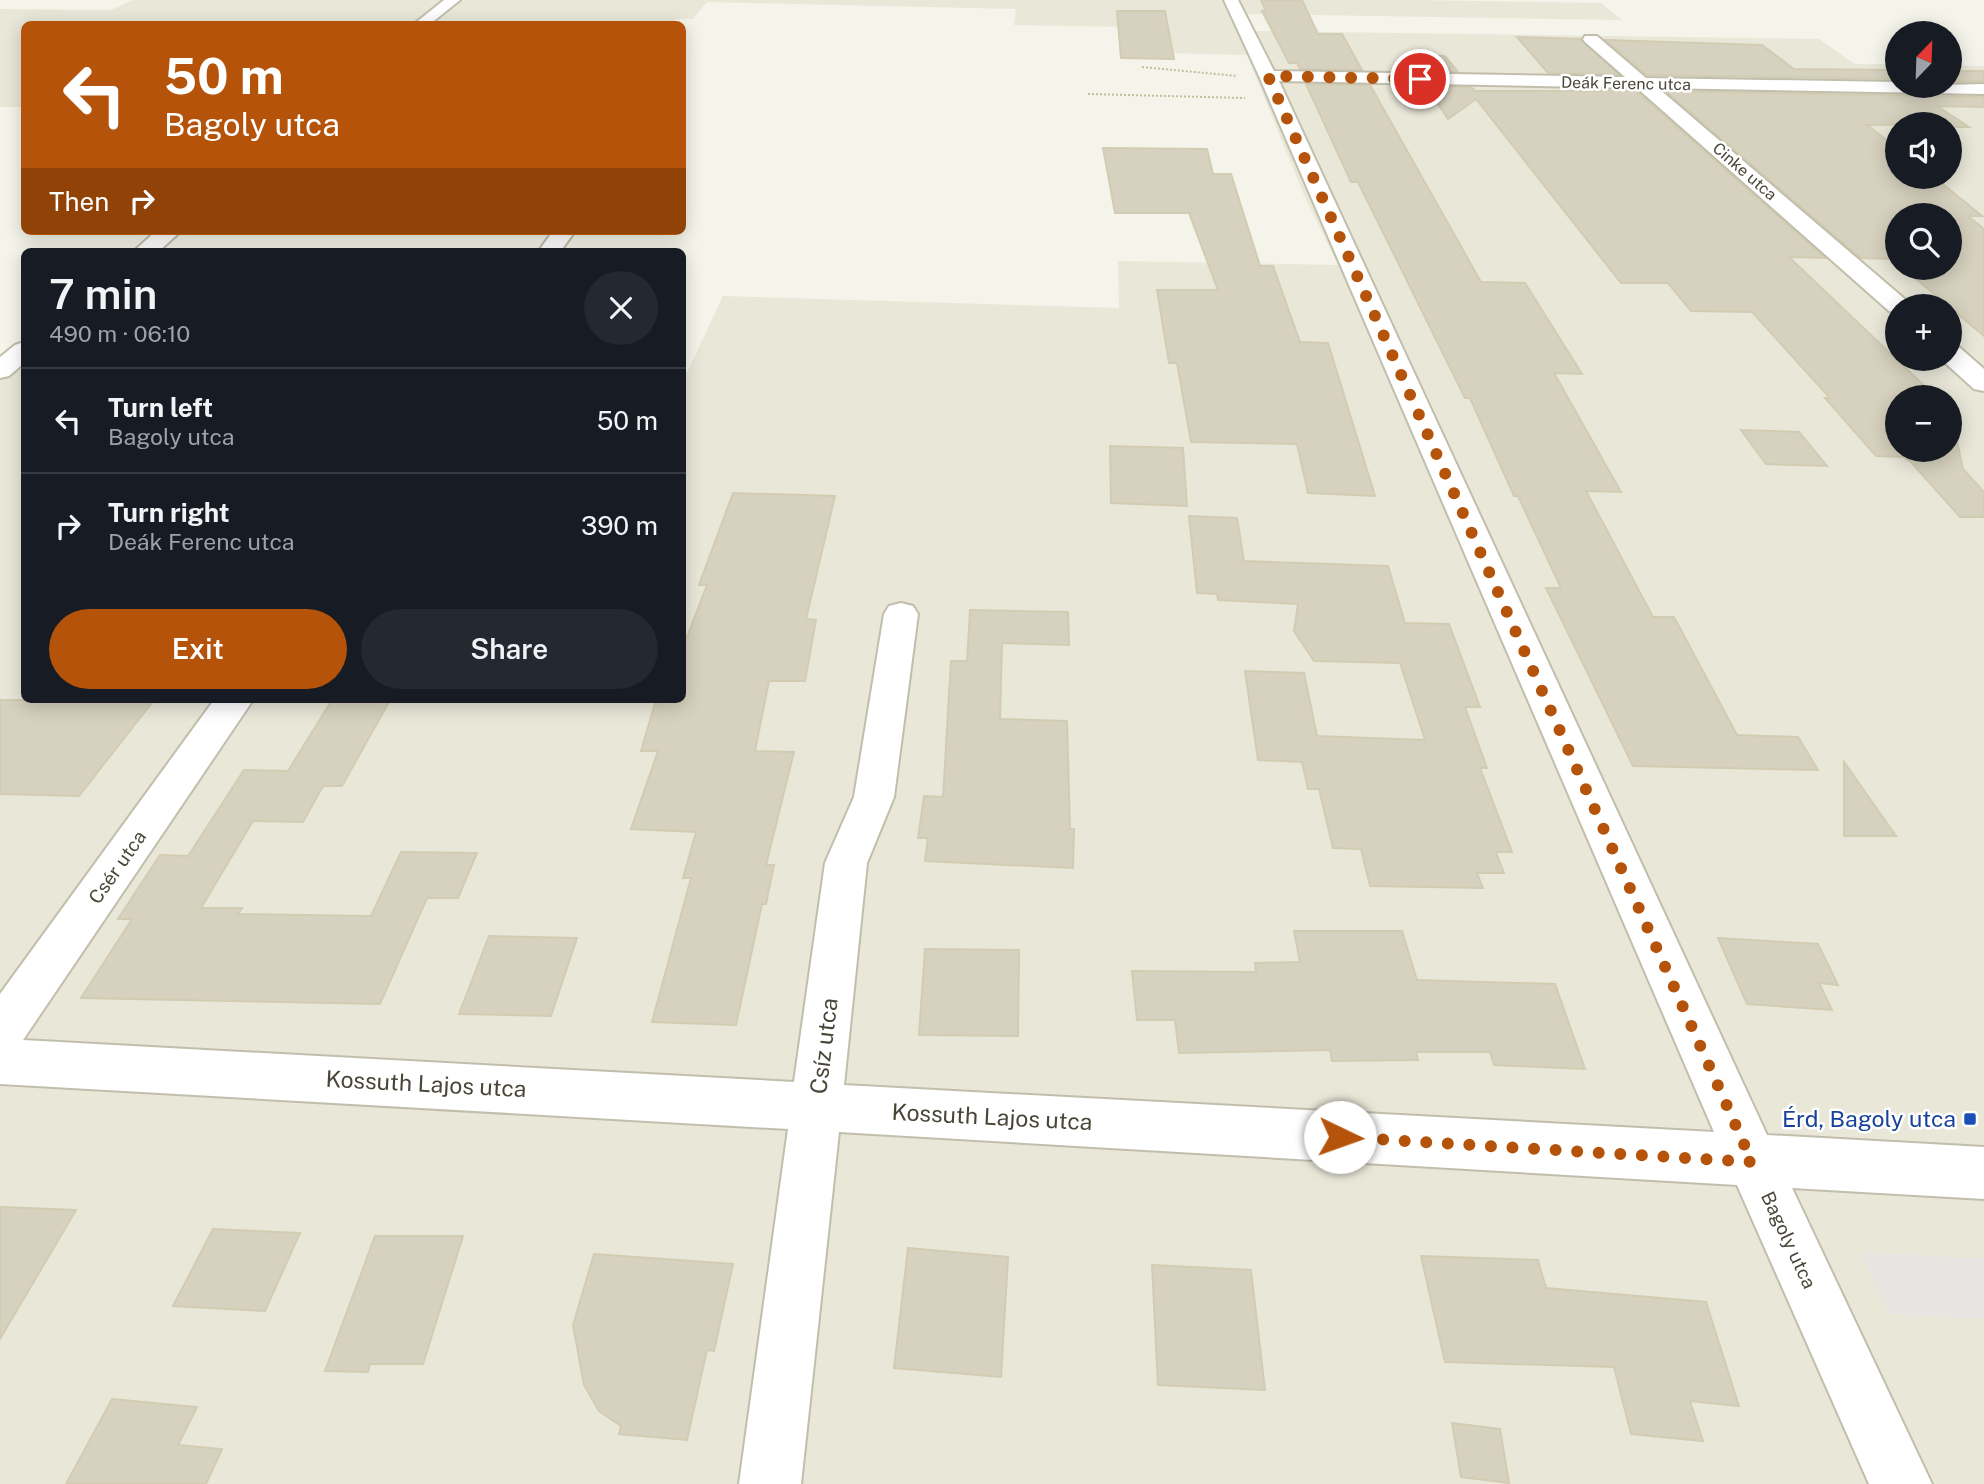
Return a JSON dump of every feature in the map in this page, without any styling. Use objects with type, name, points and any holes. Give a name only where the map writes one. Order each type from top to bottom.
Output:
[{"type":"street","points":[[425,21],[453,0]]},
{"type":"street","name":"Bagoly utca","points":[[1231,0],[1271,84],[1752,1162],[1901,1484]]},
{"type":"street","name":"Cinke utca","points":[[1591,39],[1885,295]]},
{"type":"street","name":"Deák Ferenc utca","points":[[1271,84],[1642,83],[1984,89]]},
{"type":"street","points":[[149,248],[165,235]]},
{"type":"street","points":[[0,370],[21,352]]},
{"type":"street","points":[[1962,364],[1984,383]]},
{"type":"street","name":"Csíz utca","points":[[770,1484],[846,863],[874,797],[901,614]]},
{"type":"street","name":"Csér utca","points":[[0,1033],[232,703]]},
{"type":"street","name":"Kossuth Lajos utca","points":[[0,1061],[1984,1173]]},
{"type":"path","points":[[1142,67],[1271,84]]},
{"type":"path","points":[[1088,94],[1271,84]]},
{"type":"shaded area","points":[[133,0],[1413,0],[1601,3],[1622,20],[1248,14],[1255,31],[1819,39],[1855,64],[1885,64],[1885,98],[1962,98],[1962,65],[1984,66],[1984,1484],[0,1484],[0,368],[21,369],[21,703],[686,703],[686,375],[723,296],[1119,308],[1118,261],[1338,265],[1304,195],[1247,55],[1120,52],[1127,27],[1014,25],[1016,9],[707,2],[693,19],[674,21],[21,21],[21,107],[0,107],[0,9],[111,10]]},
{"type":"shaded area","points":[[1860,1252],[1984,1259],[1984,1319],[1889,1314]]},
{"type":"building","points":[[1261,0],[1302,0],[1318,34],[1342,34],[1362,70],[1300,69],[1297,63],[1289,63],[1262,11],[1266,11]]},
{"type":"building","points":[[1117,11],[1165,11],[1174,59],[1121,58]]},
{"type":"building","points":[[1517,37],[1581,39],[1618,74],[1548,73]]},
{"type":"building","points":[[1606,40],[1762,45],[1794,69],[1885,70],[1885,79],[1647,75]]},
{"type":"building","points":[[1404,56],[1445,56],[1458,72],[1414,71]]},
{"type":"building","points":[[1962,71],[1984,71],[1984,81],[1962,82]]},
{"type":"building","points":[[1306,84],[1370,85],[1481,282],[1525,283],[1582,374],[1554,373],[1621,492],[1586,491],[1653,617],[1674,617],[1737,735],[1798,737],[1818,770],[1633,766],[1546,588],[1561,588],[1518,496],[1514,496],[1470,398],[1465,398],[1358,182],[1351,182]]},
{"type":"building","points":[[1426,86],[1471,87],[1475,91],[1636,91],[1825,258],[1789,257],[1885,348],[1885,371],[1909,371],[1923,385],[1885,385],[1885,456],[1876,456],[1825,398],[1830,398],[1752,312],[1691,311],[1668,283],[1621,283],[1476,99],[1448,119]]},
{"type":"building","points":[[1665,91],[1885,95],[1885,98],[1984,97],[1984,107],[1937,106],[1946,112],[1885,112],[1885,125],[1867,125],[1885,139],[1885,189],[1949,189],[1982,216],[1968,216],[1984,229],[1984,336],[1962,318],[1962,294],[1934,294],[1917,280],[1962,280],[1962,203],[1885,203],[1885,259],[1861,258]]},
{"type":"building","points":[[1103,148],[1207,149],[1213,174],[1231,174],[1260,266],[1273,266],[1300,342],[1328,343],[1375,496],[1308,493],[1297,444],[1191,442],[1177,363],[1169,363],[1157,290],[1218,290],[1189,213],[1115,213]]},
{"type":"building","points":[[1741,430],[1799,432],[1827,466],[1766,464]]},
{"type":"building","points":[[1110,446],[1183,448],[1187,506],[1111,503]]},
{"type":"building","points":[[1911,462],[1962,462],[1963,469],[1984,492],[1984,517],[1960,517]]},
{"type":"building","points":[[733,493],[835,496],[806,619],[816,620],[805,681],[769,681],[755,751],[794,752],[766,865],[774,865],[766,904],[762,904],[736,1025],[652,1022],[691,878],[683,878],[696,832],[631,829],[658,751],[641,751],[655,703],[686,703],[686,640],[707,585],[699,585]]},
{"type":"building","points":[[1189,516],[1237,518],[1244,561],[1388,566],[1405,623],[1449,624],[1480,707],[1465,707],[1487,768],[1480,768],[1512,852],[1496,852],[1504,873],[1477,873],[1483,888],[1370,886],[1361,849],[1333,848],[1319,789],[1308,789],[1302,762],[1258,760],[1245,671],[1304,673],[1317,736],[1425,740],[1400,663],[1314,661],[1294,631],[1298,604],[1218,600],[1217,594],[1197,593]]},
{"type":"building","points":[[970,610],[1068,612],[1069,645],[1002,643],[1000,719],[1067,721],[1070,829],[1074,829],[1073,868],[925,861],[928,838],[918,838],[924,796],[943,797],[951,661],[967,661]]},
{"type":"building","points":[[0,700],[21,700],[21,703],[152,703],[79,796],[0,794]]},
{"type":"building","points":[[330,703],[388,703],[342,786],[323,786],[303,822],[253,821],[201,908],[242,908],[238,914],[371,916],[401,852],[477,853],[458,898],[427,898],[380,1004],[81,998],[132,919],[118,919],[160,855],[188,856],[244,770],[288,771]]},
{"type":"building","points":[[1844,762],[1896,836],[1844,836]]},
{"type":"building","points":[[1294,931],[1402,931],[1417,980],[1555,984],[1585,1069],[1494,1065],[1490,1052],[1416,1052],[1418,1060],[1332,1061],[1330,1050],[1179,1053],[1175,1020],[1137,1020],[1132,971],[1256,972],[1255,963],[1300,962]]},
{"type":"building","points":[[489,936],[577,938],[551,1016],[459,1014]]},
{"type":"building","points":[[1718,938],[1818,944],[1838,985],[1819,983],[1832,1010],[1747,1004]]},
{"type":"building","points":[[925,949],[1019,950],[1018,1036],[919,1035]]},
{"type":"building","points":[[0,1207],[76,1210],[0,1339]]},
{"type":"building","points":[[213,1229],[300,1233],[265,1311],[173,1306]]},
{"type":"building","points":[[375,1236],[463,1236],[423,1364],[370,1364],[368,1372],[325,1371]]},
{"type":"building","points":[[908,1248],[1008,1257],[1001,1377],[894,1368]]},
{"type":"building","points":[[594,1254],[733,1264],[714,1351],[707,1350],[687,1440],[619,1434],[621,1426],[599,1411],[584,1385],[573,1325]]},
{"type":"building","points":[[1421,1256],[1538,1260],[1546,1288],[1706,1302],[1739,1406],[1690,1401],[1703,1441],[1631,1434],[1614,1367],[1445,1362]]},
{"type":"building","points":[[1152,1265],[1251,1270],[1265,1390],[1158,1385]]},
{"type":"building","points":[[112,1399],[197,1407],[178,1445],[222,1449],[206,1484],[66,1484]]},
{"type":"building","points":[[1452,1423],[1500,1429],[1509,1483],[1461,1477]]},
{"type":"place","name":"Érd, Bagoly utca","points":[[1970,1119]]},
{"type":"route","points":[[1340,1137],[1752,1162],[1268,76],[1420,79]]}]
